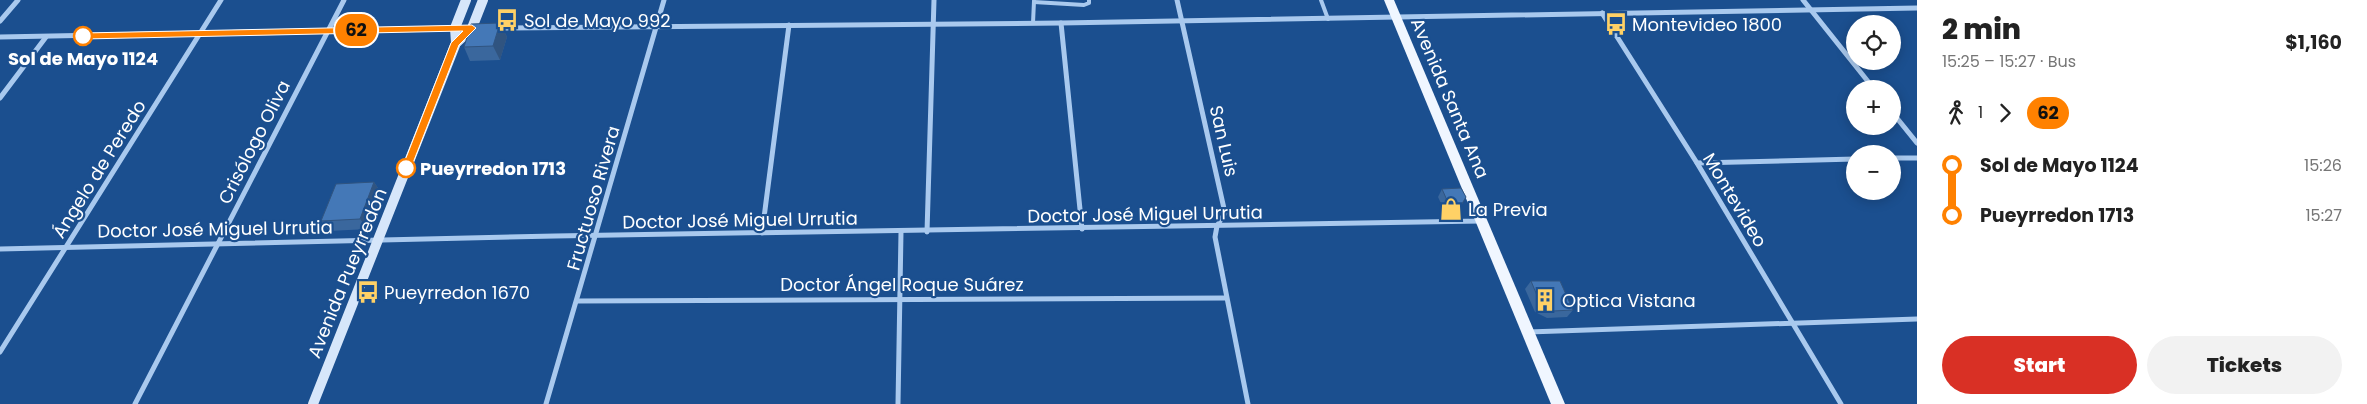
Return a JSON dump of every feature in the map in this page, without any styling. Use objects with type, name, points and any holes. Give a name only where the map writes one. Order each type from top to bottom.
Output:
[{"type":"main road","points":[[454,28],[466,0]]},
{"type":"main road","name":"Avenida Pueyrredón","points":[[456,43],[476,28],[483,0]]},
{"type":"main road","name":"Avenida Santa Ana","points":[[1389,0],[1558,404]]},
{"type":"main road","name":"Avenida Pueyrredón","points":[[312,404],[456,43],[454,28]]},
{"type":"street","points":[[0,21],[18,0]]},
{"type":"street","name":"Ángelo de Peredo","points":[[0,352],[221,0]]},
{"type":"street","name":"Crisólogo Oliva","points":[[134,404],[344,0]]},
{"type":"street","name":"Fructuoso Rivera","points":[[546,404],[664,0]]},
{"type":"street","points":[[927,232],[934,0]]},
{"type":"street","name":"San Luis","points":[[1177,0],[1225,213],[1217,226],[1215,237],[1248,404]]},
{"type":"street","points":[[1803,0],[1867,80]]},
{"type":"street","points":[[490,28],[1061,23],[1917,8]]},
{"type":"street","name":"Montevideo","points":[[1602,13],[1697,164],[1841,404]]},
{"type":"street","points":[[1061,23],[1082,229]]},
{"type":"street","points":[[762,233],[789,25]]},
{"type":"street","points":[[0,37],[476,28]]},
{"type":"street","points":[[0,98],[46,37]]},
{"type":"street","points":[[1901,123],[1917,143]]},
{"type":"street","points":[[1901,158],[1917,158]]},
{"type":"street","points":[[1697,164],[1846,159]]},
{"type":"street","name":"Doctor José Miguel Urrutia","points":[[0,248],[378,239],[927,232],[1481,221]]},
{"type":"street","points":[[898,404],[901,232]]},
{"type":"street","name":"Doctor Ángel Roque Suárez","points":[[577,301],[1226,298]]},
{"type":"street","points":[[1527,332],[1917,319]]},
{"type":"lane","points":[[1033,23],[1034,1],[1084,5],[1088,3],[1088,0]]},
{"type":"lane","points":[[1321,0],[1328,19]]},
{"type":"building","points":[[500,23],[493,46],[464,47],[471,24]]},
{"type":"building","points":[[374,182],[360,219],[321,221],[336,184]]},
{"type":"building","points":[[1461,188],[1466,197],[1460,207],[1450,207],[1442,189]]},
{"type":"building","points":[[1531,281],[1560,281],[1573,310],[1553,311],[1541,305]]},
{"type":"bus line","name":"62","points":[[83,36],[472,28],[456,43],[406,168]]},
{"type":"place","name":"Sol de Mayo 992","points":[[507,20]]},
{"type":"place","name":"Montevideo 1800","points":[[1616,24]]},
{"type":"place","name":"Sol de Mayo 1124","points":[[83,36]]},
{"type":"place","name":"Pueyrredon 1713","points":[[406,168]]},
{"type":"place","name":"La Previa","points":[[1451,209]]},
{"type":"place","name":"Pueyrredon 1670","points":[[368,292]]},
{"type":"place","name":"Optica Vistana","points":[[1545,300]]}]
